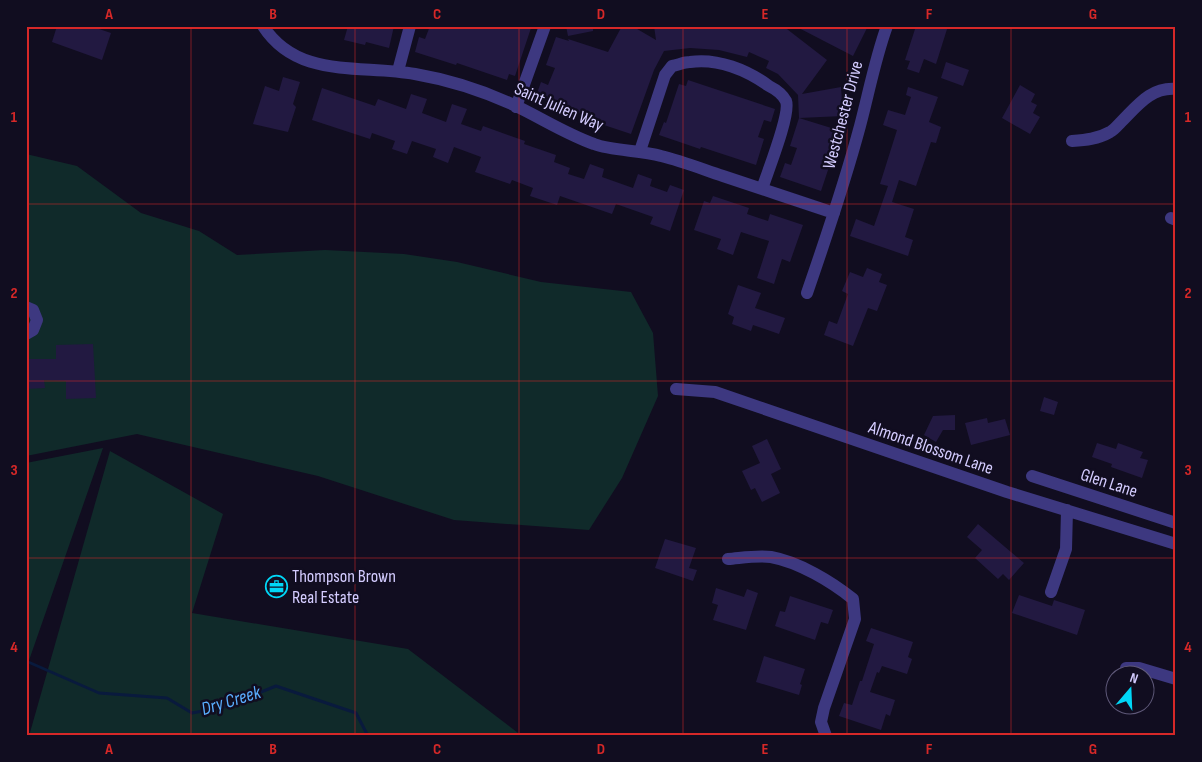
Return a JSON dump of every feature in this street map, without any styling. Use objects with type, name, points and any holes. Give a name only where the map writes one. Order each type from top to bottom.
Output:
[{"type":"street","name":"Saint Julien Way","points":[[263,26],[289,52],[305,61],[322,66],[398,71],[458,84],[516,107],[566,134],[597,146],[640,151],[675,160],[834,213]]},
{"type":"street","points":[[398,71],[410,26]]},
{"type":"street","points":[[516,107],[545,26]]},
{"type":"street","name":"Westchester Drive","points":[[806,293],[834,213],[860,125],[876,56],[887,26]]},
{"type":"street","points":[[640,151],[665,75],[672,66],[690,62],[708,62],[745,71],[777,91],[786,101],[787,115],[762,189]]},
{"type":"street","points":[[1072,141],[1094,139],[1111,132],[1145,98],[1155,91],[1167,88],[1176,89]]},
{"type":"street","points":[[26,306],[33,310],[37,320],[33,330],[26,334]]},
{"type":"street","name":"Almond Blossom Lane","points":[[676,389],[715,392],[1005,491],[1176,544]]},
{"type":"street","name":"Glen Lane","points":[[1032,476],[1176,523]]},
{"type":"street","points":[[1051,592],[1066,549],[1066,510]]},
{"type":"street","points":[[728,559],[770,557],[804,568],[837,586],[853,599],[855,619],[824,708],[821,722],[826,736]]},
{"type":"street","points":[[1154,672],[1176,679]]},
{"type":"green space","points":[[26,154],[77,166],[141,213],[199,231],[237,255],[325,250],[404,254],[457,262],[541,282],[631,292],[653,333],[658,396],[622,478],[589,530],[454,520],[318,476],[137,434],[26,456]]},
{"type":"green space","points":[[103,448],[26,669],[26,463]]},
{"type":"green space","points":[[110,451],[223,514],[192,613],[408,649],[522,736],[29,736]]},
{"type":"building","points":[[57,26],[90,26],[111,33],[102,60],[52,42]]},
{"type":"building","points":[[348,26],[394,26],[389,48],[366,42],[365,45],[344,40]]},
{"type":"building","points":[[430,26],[526,26],[531,28],[515,76],[509,74],[507,80],[457,63],[456,65],[415,52],[419,37],[425,39]]},
{"type":"building","points":[[566,26],[593,26],[593,31],[568,36]]},
{"type":"building","points":[[622,26],[632,26],[656,40],[654,26],[783,26],[827,60],[802,94],[841,87],[843,116],[799,118],[798,95],[778,74],[766,68],[769,61],[749,52],[747,57],[719,50],[690,48],[664,51],[654,70],[631,134],[583,118],[584,115],[536,96],[541,82],[548,85],[555,68],[546,65],[556,37],[608,52]]},
{"type":"building","points":[[795,26],[868,26],[853,56]]},
{"type":"building","points":[[916,26],[948,26],[936,64],[924,59],[919,73],[907,69],[910,61],[905,60]]},
{"type":"building","points":[[946,62],[969,70],[963,86],[941,78]]},
{"type":"building","points":[[283,77],[300,82],[293,104],[296,107],[288,132],[253,124],[265,86],[279,91]]},
{"type":"building","points":[[688,80],[775,109],[771,122],[764,120],[758,137],[764,139],[756,165],[659,135],[664,122],[666,123],[679,84],[686,86]]},
{"type":"building","points":[[1020,85],[1035,94],[1031,102],[1037,105],[1033,113],[1040,117],[1030,134],[1002,118]]},
{"type":"building","points":[[908,87],[938,97],[929,122],[941,127],[936,143],[931,142],[916,186],[899,180],[892,202],[914,209],[905,237],[913,240],[908,256],[850,236],[856,219],[874,226],[888,186],[880,184],[897,130],[883,125],[888,110],[905,115],[911,97],[906,95]]},
{"type":"building","points":[[322,88],[375,106],[378,99],[406,109],[411,94],[427,99],[422,113],[446,122],[452,104],[467,109],[461,124],[481,131],[483,126],[525,141],[524,144],[556,155],[554,162],[570,168],[568,174],[584,179],[590,164],[604,169],[602,177],[633,188],[638,174],[652,179],[650,186],[667,192],[670,185],[684,190],[670,231],[650,224],[653,217],[616,204],[612,214],[560,196],[557,205],[530,196],[533,188],[512,180],[510,184],[475,172],[481,157],[454,147],[448,163],[433,157],[436,149],[412,141],[407,154],[392,149],[395,141],[372,133],[370,139],[312,120]]},
{"type":"building","points":[[799,118],[841,131],[821,191],[780,177],[785,163],[791,165],[797,148],[790,146]]},
{"type":"building","points":[[713,196],[749,208],[747,214],[768,221],[770,214],[803,225],[790,262],[782,259],[774,284],[757,278],[769,241],[741,232],[733,255],[717,249],[721,239],[694,230],[704,201],[710,203]]},
{"type":"building","points":[[867,268],[882,274],[879,282],[887,285],[877,311],[868,308],[853,346],[824,335],[829,321],[837,324],[848,294],[842,291],[850,272],[863,277]]},
{"type":"building","points":[[738,285],[761,293],[755,308],[785,318],[779,334],[753,325],[751,331],[732,324],[734,317],[728,314]]},
{"type":"building","points":[[93,344],[96,398],[66,399],[66,381],[44,380],[45,388],[26,389],[26,359],[56,359],[56,345]]},
{"type":"building","points":[[1044,397],[1058,402],[1054,415],[1040,411]]},
{"type":"building","points":[[955,415],[955,430],[943,430],[936,442],[924,435],[933,416]]},
{"type":"building","points":[[987,418],[988,423],[1005,419],[1010,435],[971,445],[965,423]]},
{"type":"building","points":[[767,439],[781,469],[771,474],[780,493],[762,502],[755,488],[751,490],[742,471],[760,463],[752,446]]},
{"type":"building","points":[[1097,443],[1116,449],[1118,443],[1143,452],[1140,458],[1148,460],[1142,478],[1111,467],[1112,464],[1092,457]]},
{"type":"building","points":[[978,524],[1024,563],[1009,580],[1003,574],[998,579],[975,558],[982,550],[967,537]]},
{"type":"building","points":[[665,539],[696,548],[689,568],[697,570],[693,581],[655,568]]},
{"type":"building","points":[[716,588],[744,597],[747,589],[758,593],[746,630],[713,620],[718,605],[712,603]]},
{"type":"building","points":[[1019,595],[1052,606],[1054,600],[1085,610],[1077,635],[1012,613]]},
{"type":"building","points":[[790,596],[833,610],[828,624],[821,622],[815,640],[775,626],[780,611],[785,612]]},
{"type":"building","points":[[871,628],[913,642],[908,657],[912,659],[907,674],[882,666],[879,673],[877,672],[870,692],[895,700],[890,716],[886,714],[881,730],[839,716],[844,703],[852,705],[860,681],[862,681],[874,644],[866,641]]},
{"type":"building","points":[[764,656],[805,669],[799,695],[756,682]]},
{"type":"waterway","name":"Dry Creek","points":[[26,661],[99,693],[167,698],[192,713],[224,707],[276,686],[356,713],[368,736]]},
{"type":"place","name":"Thompson Brown Real Estate","points":[[276,586]]}]
